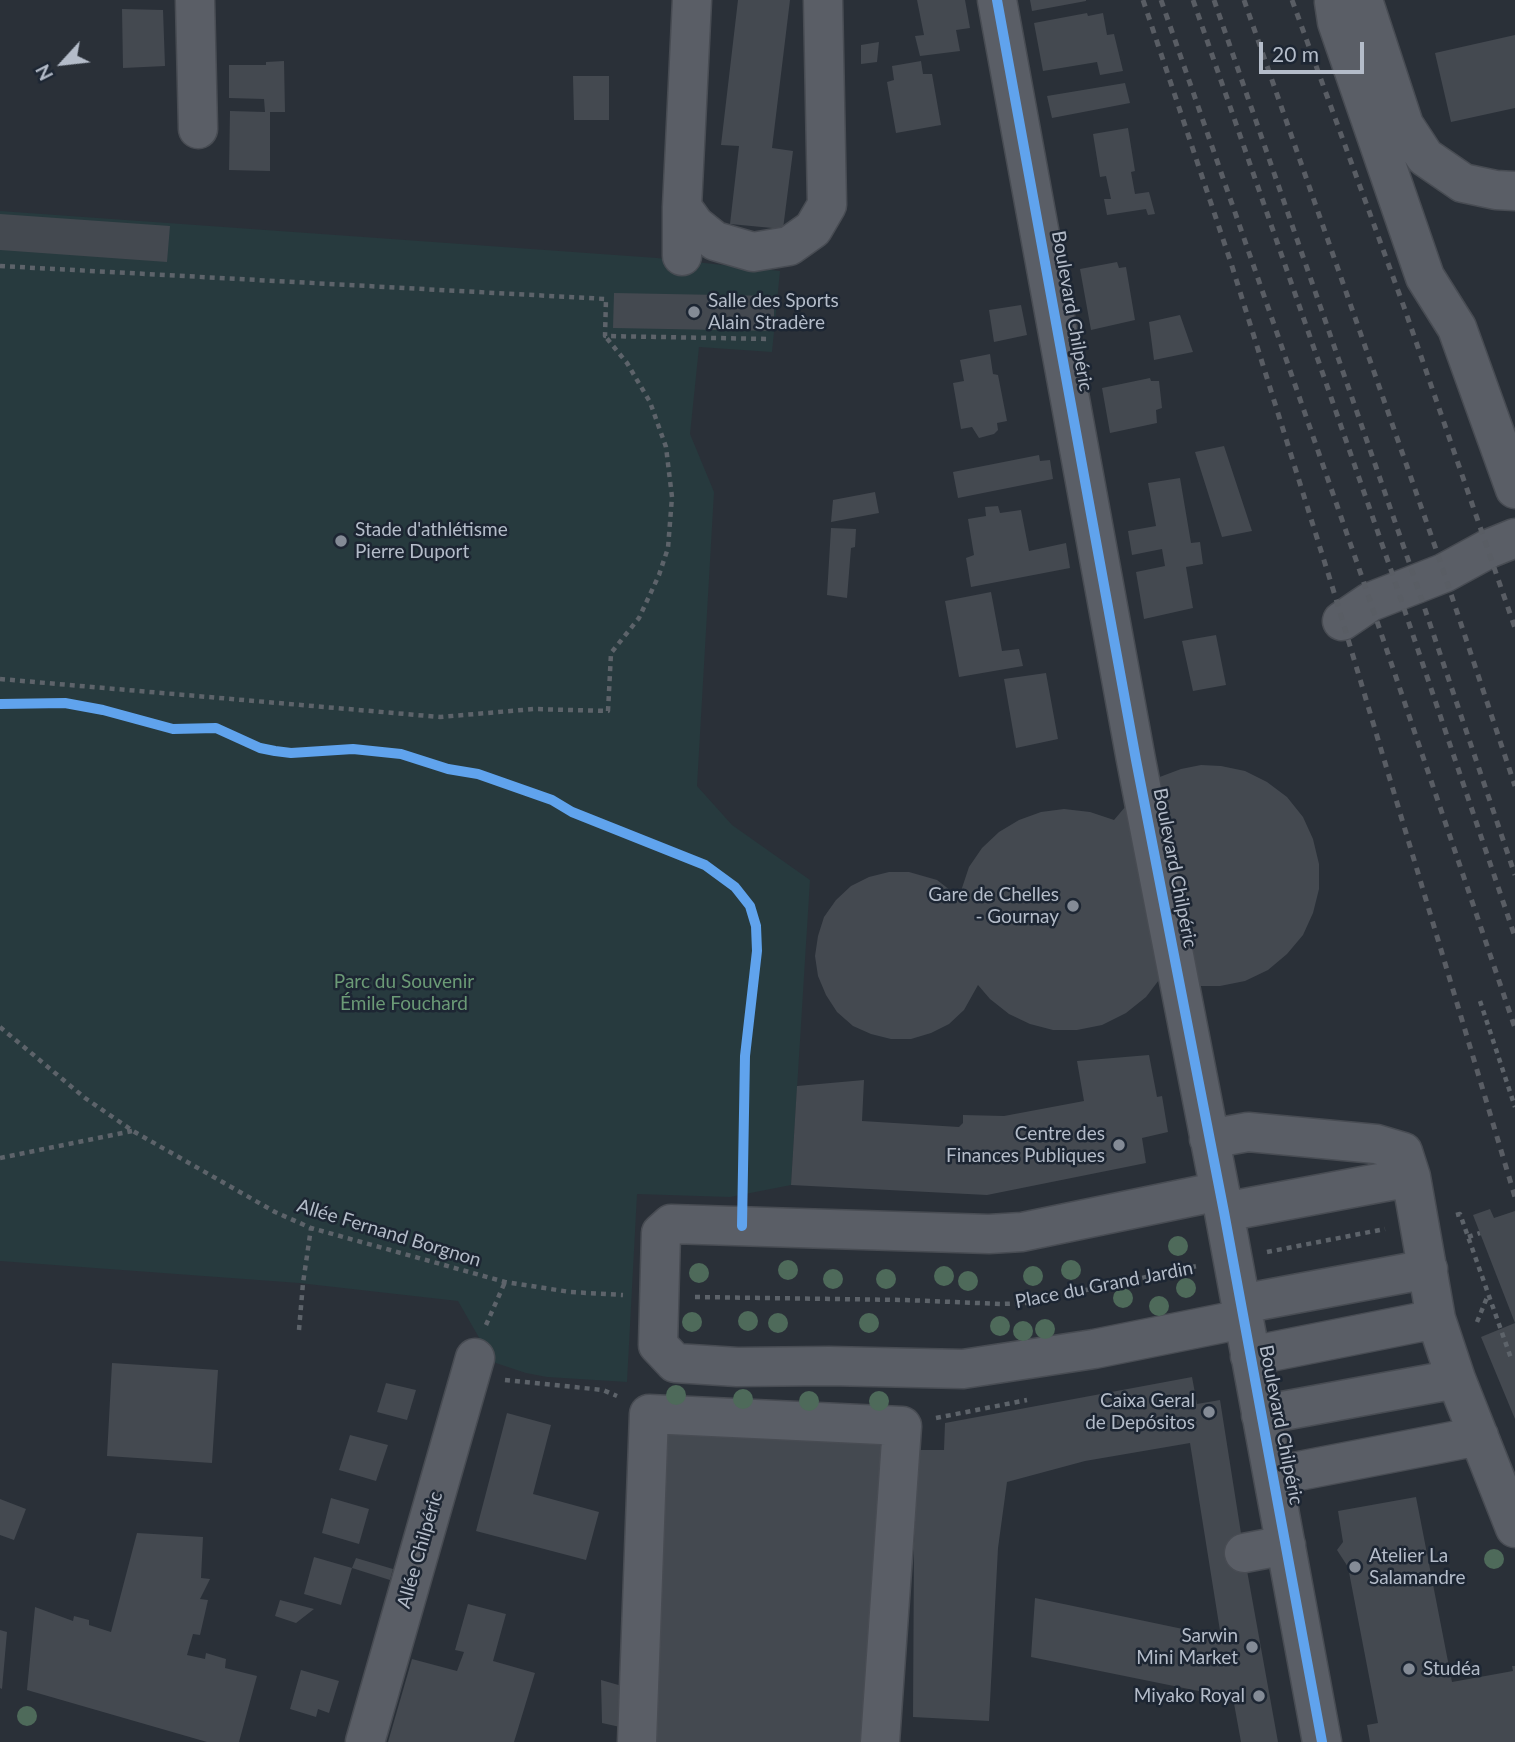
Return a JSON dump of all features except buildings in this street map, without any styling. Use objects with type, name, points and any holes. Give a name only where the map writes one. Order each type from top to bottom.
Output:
[{"type":"street","points":[[195,0],[198,129]]},
{"type":"street","points":[[682,256],[692,0]]},
{"type":"street","points":[[682,207],[695,225],[715,241],[753,252],[789,246],[813,229],[827,205],[823,0]]},
{"type":"street","name":"Boulevard Chilpéric","points":[[997,0],[1136,760],[1222,1201],[1322,1742]]},
{"type":"street","points":[[1337,0],[1334,2],[1337,22],[1425,277],[1457,328],[1515,489]]},
{"type":"street","points":[[1363,0],[1404,125],[1425,157],[1463,183],[1515,191]]},
{"type":"street","points":[[1342,621],[1370,602],[1444,573],[1515,538]]},
{"type":"street","points":[[1209,1139],[1248,1132],[1376,1144],[1404,1152],[1411,1177],[1436,1320],[1455,1379],[1515,1528]]},
{"type":"street","points":[[1411,1177],[1222,1201],[1022,1232],[989,1234],[671,1224],[661,1233],[658,1345],[675,1363],[737,1367],[962,1369],[1094,1349],[1242,1311],[1428,1269]]},
{"type":"street","points":[[1250,1356],[1436,1320]]},
{"type":"street","name":"Allée Chilpéric","points":[[365,1742],[487,1369]]},
{"type":"street","points":[[1261,1415],[1455,1379]]},
{"type":"street","points":[[637,1742],[649,1414],[902,1426],[880,1742]]},
{"type":"street","points":[[1273,1476],[1479,1436]]},
{"type":"street","points":[[1244,1553],[1286,1545]]},
{"type":"path","points":[[0,266],[606,299],[605,336],[627,363],[650,402],[666,447],[672,498],[668,548],[659,575],[639,618],[611,653],[608,712],[534,709],[440,717],[0,679]]},
{"type":"path","points":[[605,336],[771,339]]},
{"type":"path","points":[[1480,1001],[1515,1107]]},
{"type":"path","points":[[0,1158],[133,1131]]},
{"type":"path","points":[[1460,1214],[1512,1361]]},
{"type":"path","points":[[299,1330],[311,1228]]},
{"type":"path","points":[[1468,1237],[1480,1233]]},
{"type":"path","points":[[505,1282],[480,1339],[487,1369],[603,1390],[649,1414]]},
{"type":"path","points":[[902,1426],[1035,1398]]},
{"type":"green space","name":"Parc du Souvenir Émile Fouchard","points":[[0,211],[657,258],[780,271],[772,352],[699,347],[690,434],[714,492],[697,786],[732,825],[810,880],[791,1185],[730,1197],[637,1194],[627,1382],[547,1377],[493,1362],[458,1301],[299,1283],[0,1261]]},
{"type":"railway","points":[[1143,0],[1231,263],[1333,589],[1515,1197]]},
{"type":"railway","points":[[1161,0],[1363,580],[1515,1028]]},
{"type":"railway","points":[[1193,0],[1515,937]]},
{"type":"railway","points":[[1214,0],[1515,875]]},
{"type":"railway","points":[[1244,0],[1438,555],[1515,786]]},
{"type":"railway","points":[[1292,0],[1404,307],[1515,628]]},
{"type":"cycle path","points":[[997,0],[1136,760],[1224,1212],[1322,1742]]},
{"type":"cycle path","points":[[0,704],[65,703],[173,729],[216,728],[260,748],[291,753],[353,749],[401,754],[448,769],[478,774],[552,800],[572,812],[705,865],[735,887],[750,906],[756,926],[757,951],[745,1056],[742,1226]]},
{"type":"place","name":"Salle des Sports Alain Stradère","points":[[694,312]]},
{"type":"place","name":"Stade d'athlétisme Pierre Duport","points":[[341,541]]},
{"type":"place","name":"Gare de Chelles - Gournay","points":[[1073,906]]},
{"type":"place","name":"Centre des Finances Publiques","points":[[1119,1145]]},
{"type":"place","name":"Caixa Geral de Depósitos","points":[[1209,1412]]},
{"type":"place","name":"Atelier La Salamandre","points":[[1355,1567]]},
{"type":"place","name":"Sarwin Mini Market","points":[[1252,1647]]},
{"type":"place","name":"Studéa","points":[[1409,1669]]},
{"type":"place","name":"Miyako Royal","points":[[1259,1696]]}]
